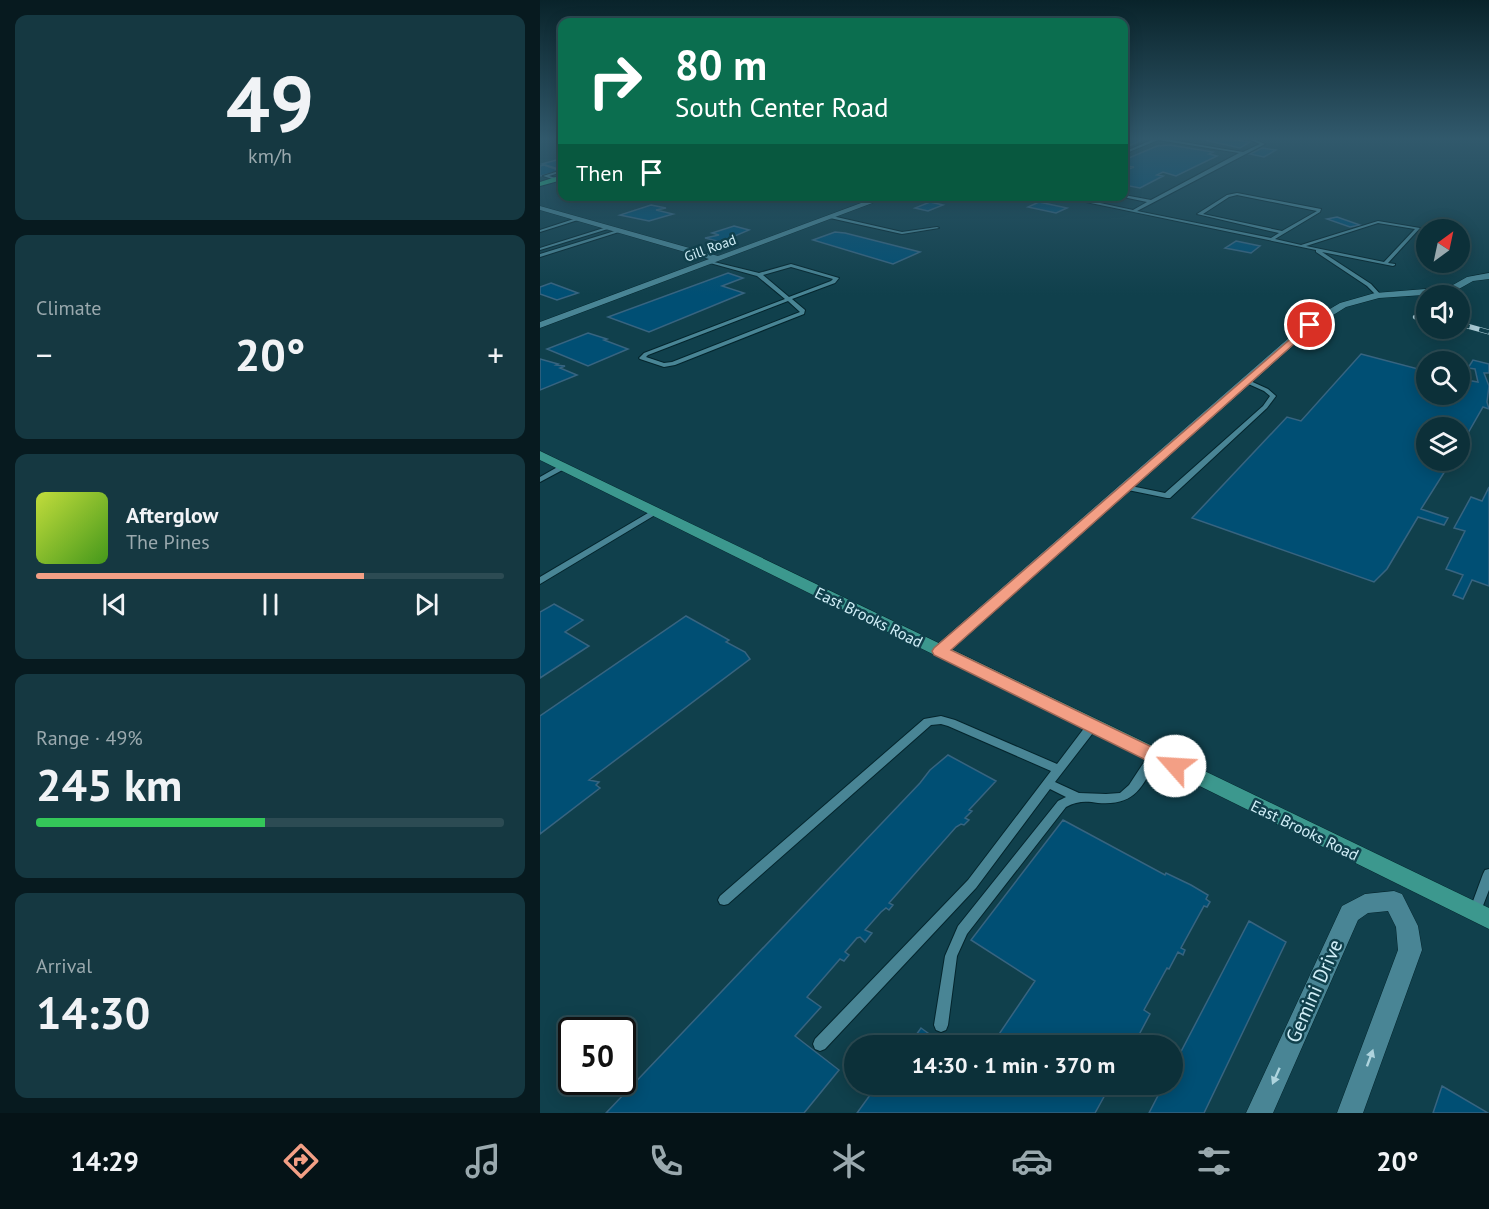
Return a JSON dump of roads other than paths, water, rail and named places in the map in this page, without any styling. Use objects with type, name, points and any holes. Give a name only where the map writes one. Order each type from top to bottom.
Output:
[{"type":"main road","name":"East Brooks Road","points":[[540,455],[1482,916]]},
{"type":"street","name":"Gill Road","points":[[540,325],[875,201]]},
{"type":"street","points":[[540,208],[715,261]]},
{"type":"street","points":[[940,651],[1310,325],[1343,305],[1378,295],[1438,291],[1454,288],[1470,279],[1489,276]]},
{"type":"street","points":[[1350,1113],[1410,950],[1407,926],[1394,901],[1403,878]]},
{"type":"street","name":"Gemini Drive","points":[[1259,1113],[1350,913],[1368,903],[1394,901]]},
{"type":"lane","points":[[1133,212],[1173,191]]},
{"type":"lane","points":[[1270,240],[1283,233],[1320,210],[1237,194],[1199,214],[1283,233]]},
{"type":"lane","points":[[1128,197],[1152,202]]},
{"type":"lane","points":[[1082,201],[1394,265]]},
{"type":"lane","points":[[832,217],[902,233],[938,228]]},
{"type":"lane","points":[[540,231],[579,219]]},
{"type":"lane","points":[[1300,246],[1378,222],[1418,228],[1385,264]]},
{"type":"lane","points":[[540,249],[609,228]]},
{"type":"lane","points":[[540,256],[620,231]]},
{"type":"lane","points":[[1316,249],[1369,285],[1378,295]]},
{"type":"lane","points":[[715,261],[759,275],[789,299],[803,311],[802,313],[673,364],[664,365],[642,358],[646,354],[789,299],[836,278],[790,265],[759,275]]},
{"type":"lane","points":[[1126,487],[1167,496],[1265,407],[1273,396],[1266,390],[1246,381]]},
{"type":"lane","points":[[540,480],[564,467]]},
{"type":"lane","points":[[540,581],[656,512]]},
{"type":"lane","points":[[724,900],[928,722],[951,723],[1059,770]]},
{"type":"lane","points":[[820,1044],[972,884],[1092,726]]},
{"type":"lane","points":[[1049,784],[1075,796],[1122,797],[1130,791],[1154,756]]},
{"type":"lane","points":[[941,1025],[951,956],[962,930],[1062,804],[1075,796]]},
{"type":"lane","points":[[1482,916],[1489,874]]},
{"type":"railway","points":[[1470,327],[1489,332]]}]
